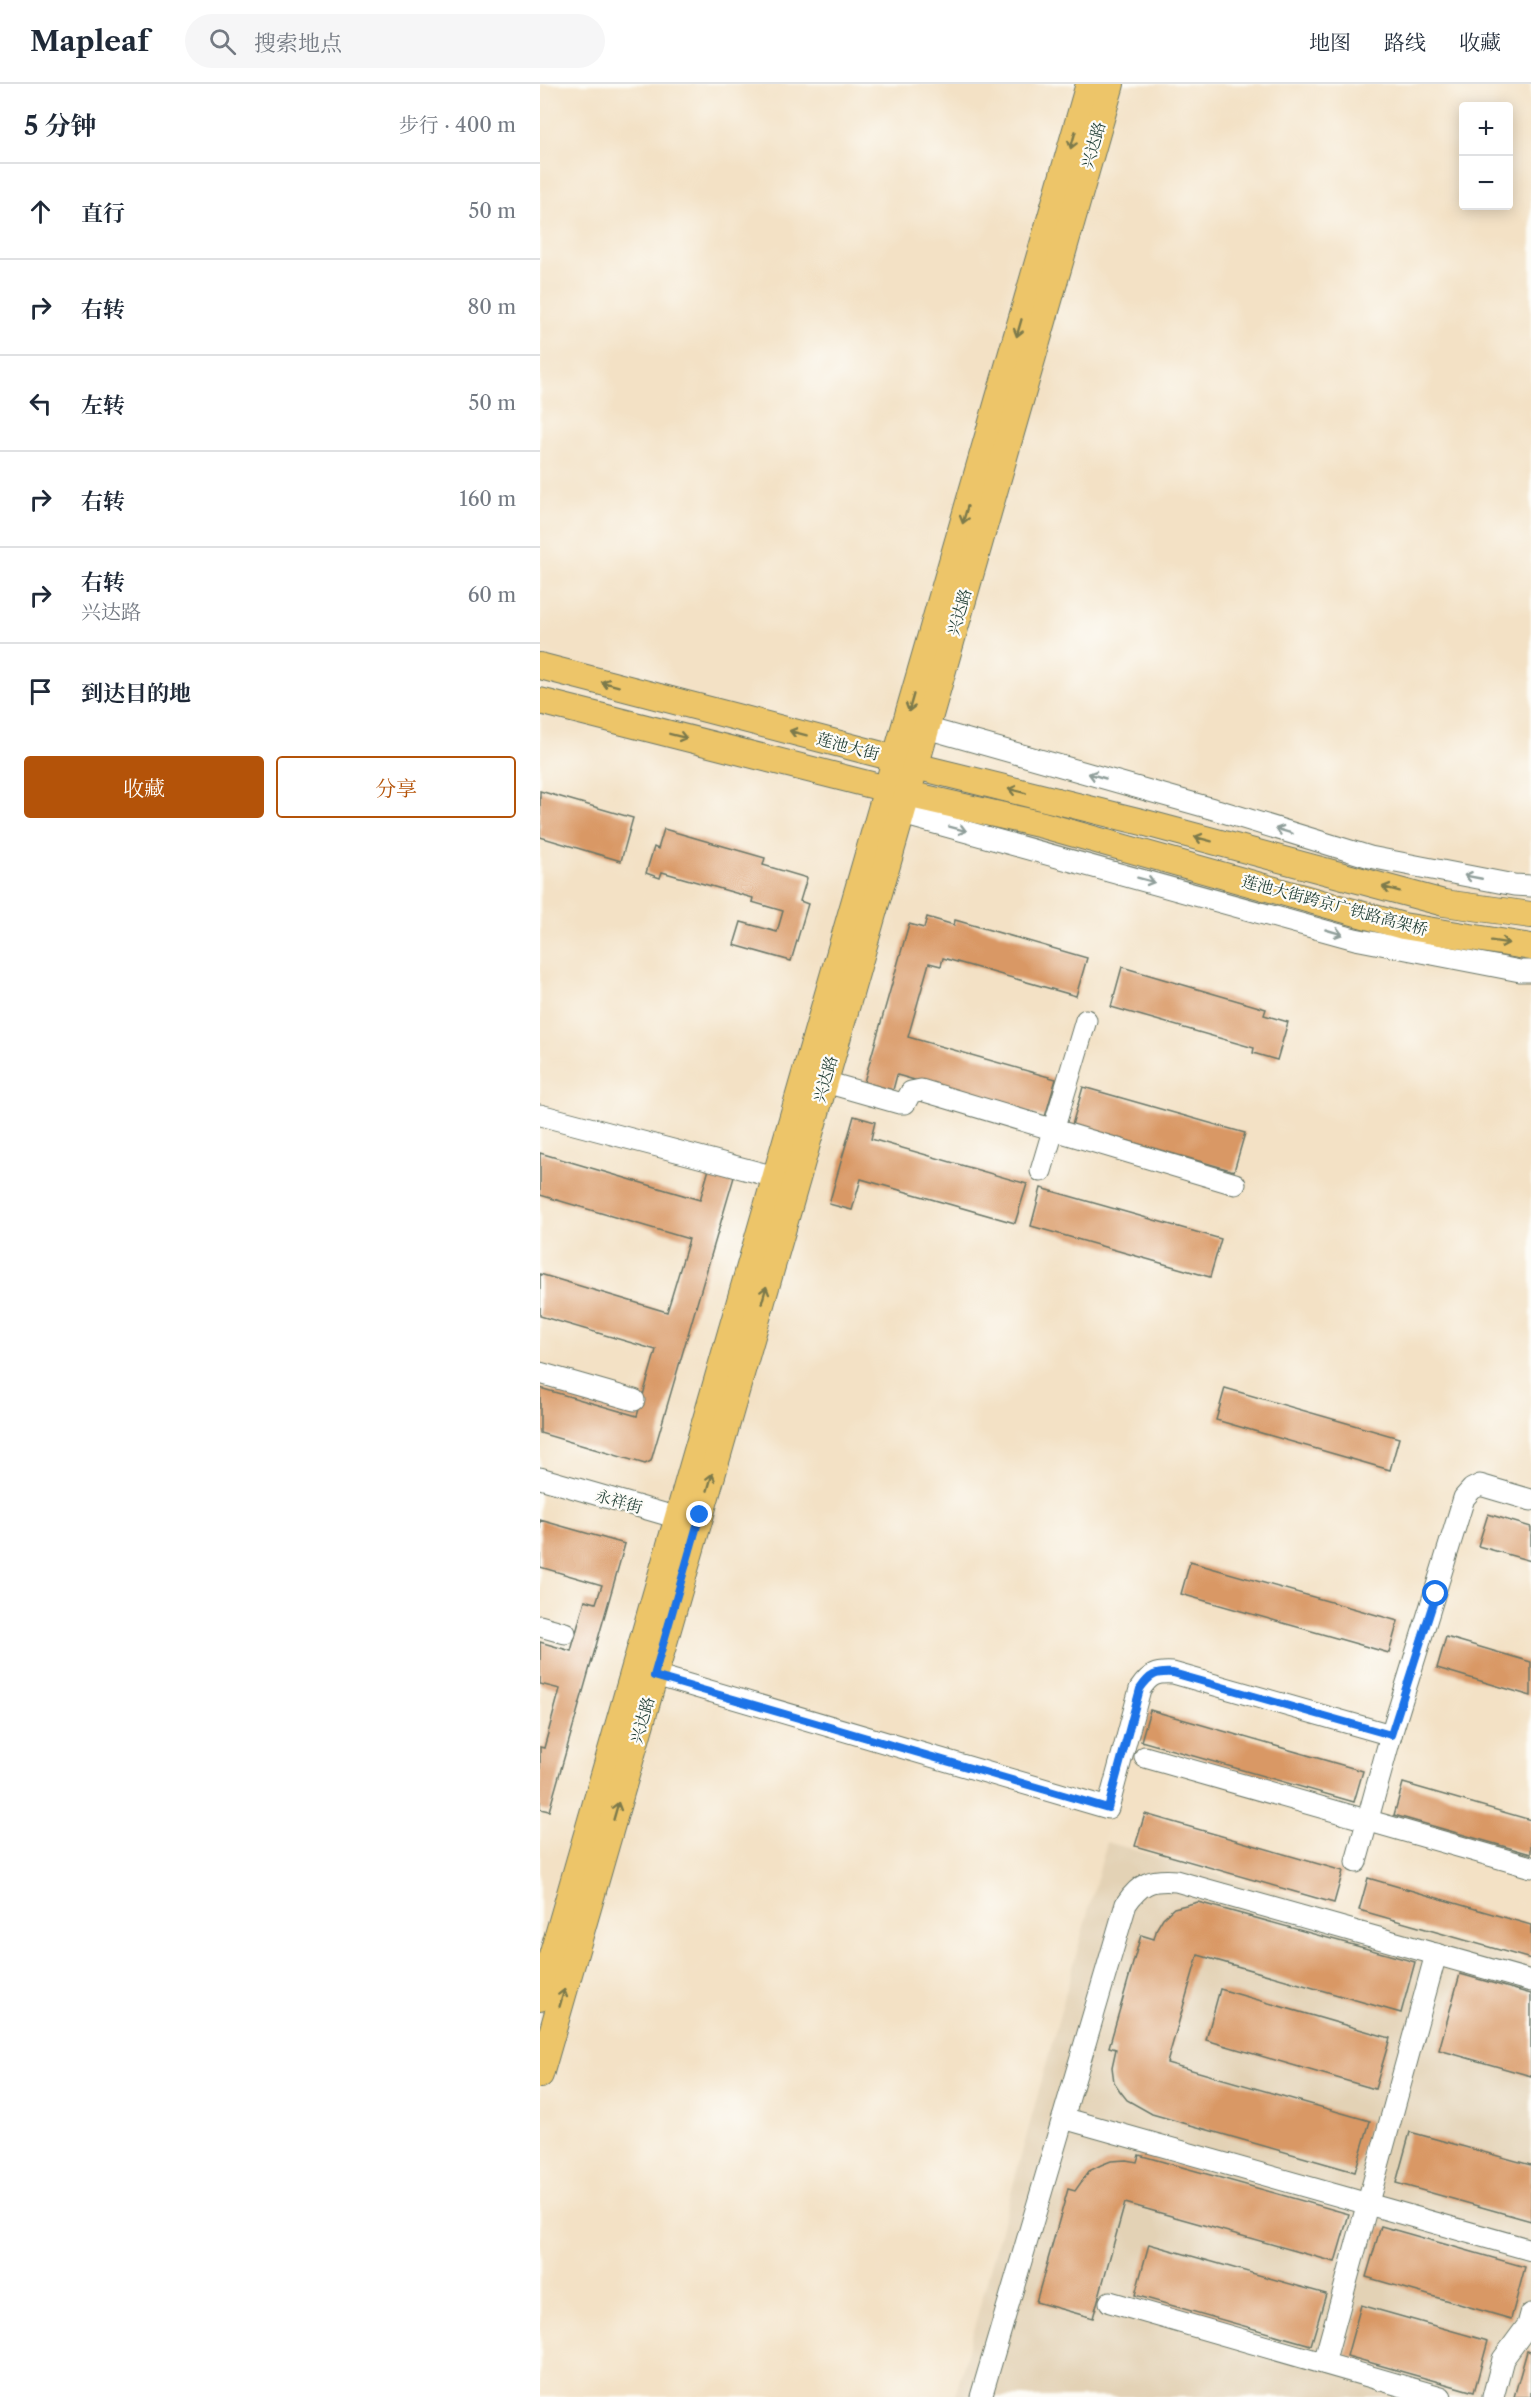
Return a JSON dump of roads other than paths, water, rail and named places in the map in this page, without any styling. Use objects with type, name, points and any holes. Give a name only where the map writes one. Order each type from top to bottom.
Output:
[{"type":"main road","name":"兴达路","points":[[540,1998],[825,1082],[899,798],[905,762],[1089,84]]},
{"type":"main road","name":"兴达路","points":[[905,762],[926,728],[1111,84]]},
{"type":"main road","name":"莲池大街","points":[[540,666],[1155,826]]},
{"type":"main road","name":"莲池大街","points":[[540,701],[899,798],[1043,825],[1141,852]]},
{"type":"main road","name":"兴达路","points":[[540,2075],[654,1676],[688,1521],[776,1177],[899,798]]},
{"type":"main road","name":"莲池大街跨京广铁路高架桥","points":[[1155,826],[1444,903],[1531,915]]},
{"type":"main road","name":"莲池大街跨京广铁路高架桥","points":[[1141,852],[1403,926],[1531,946]]},
{"type":"street","points":[[926,728],[1217,810],[1370,857],[1514,885],[1531,886]]},
{"type":"street","points":[[899,798],[1355,939],[1520,971],[1531,971]]},
{"type":"street","points":[[1041,1170],[1086,1020]]},
{"type":"street","points":[[825,1082],[899,1103],[905,1103],[911,1092],[921,1090],[1235,1184]]},
{"type":"street","points":[[540,1115],[776,1177]]},
{"type":"street","points":[[540,1373],[634,1400]]},
{"type":"street","name":"永祥街","points":[[540,1478],[688,1521]]},
{"type":"street","points":[[1356,1862],[1391,1735],[1464,1498],[1472,1489],[1480,1485],[1531,1500]]},
{"type":"street","points":[[540,1626],[565,1633]]},
{"type":"street","points":[[654,1676],[1108,1808],[1140,1689],[1147,1678],[1156,1672],[1173,1673],[1391,1735]]},
{"type":"street","points":[[1145,1757],[1531,1867]]},
{"type":"street","points":[[981,2397],[1126,1904],[1145,1883],[1162,1880],[1176,1881],[1531,1981]]},
{"type":"street","points":[[1324,2363],[1436,1954]]},
{"type":"street","points":[[1063,2118],[1531,2250]]},
{"type":"street","points":[[1110,2302],[1442,2397]]},
{"type":"street","points":[[1492,2397],[1503,2359],[1528,2325],[1531,2314]]}]
